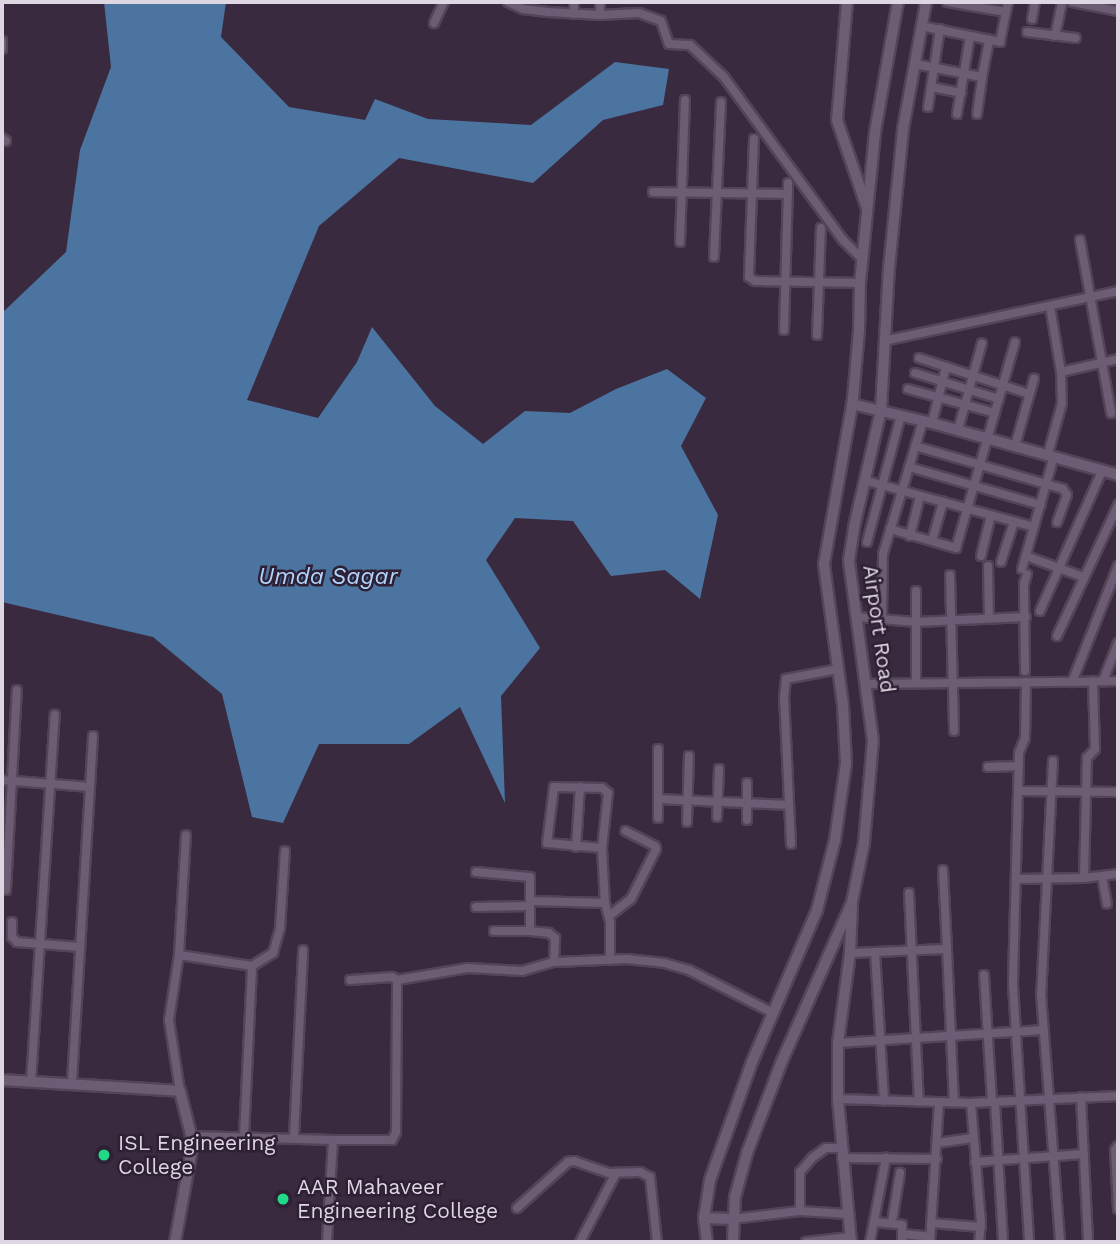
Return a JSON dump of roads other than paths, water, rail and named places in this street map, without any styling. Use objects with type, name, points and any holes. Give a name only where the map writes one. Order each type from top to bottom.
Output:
[{"type":"main road","points":[[707,1242],[704,1218],[710,1180],[817,910],[835,840],[846,764],[838,669],[824,564],[852,404],[859,343],[862,259],[875,129],[898,2]]},
{"type":"main road","name":"Airport Road","points":[[733,1242],[732,1219],[747,1153],[852,902],[864,843],[873,741],[849,560],[881,410],[888,340],[890,268],[903,129],[926,2]]},
{"type":"main road","points":[[704,1218],[732,1219]]},
{"type":"street","points":[[435,23],[444,2]]},
{"type":"street","points":[[509,2],[548,12],[600,15],[639,13],[661,22],[669,44],[690,45],[724,77],[843,240],[862,259]]},
{"type":"street","points":[[548,2],[548,12]]},
{"type":"street","points":[[574,2],[574,14]]},
{"type":"street","points":[[600,2],[600,15]]},
{"type":"street","points":[[847,2],[836,120],[867,208]]},
{"type":"street","points":[[947,2],[1006,12]]},
{"type":"street","points":[[921,26],[1000,42],[1008,2]]},
{"type":"street","points":[[1032,19],[1035,2]]},
{"type":"street","points":[[1055,36],[1062,2]]},
{"type":"street","points":[[1072,2],[1118,11]]},
{"type":"street","points":[[929,107],[940,29]]},
{"type":"street","points":[[1027,32],[1076,38]]},
{"type":"street","points":[[957,114],[970,36]]},
{"type":"street","points":[[976,114],[989,40]]},
{"type":"street","points":[[2,41],[2,48]]},
{"type":"street","points":[[915,64],[982,77]]},
{"type":"street","points":[[931,87],[961,93]]},
{"type":"street","points":[[680,242],[685,100]]},
{"type":"street","points":[[713,257],[721,102]]},
{"type":"street","points":[[754,139],[749,277],[755,281],[860,283]]},
{"type":"street","points":[[784,330],[788,184]]},
{"type":"street","points":[[653,192],[788,194]]},
{"type":"street","points":[[817,335],[821,228]]},
{"type":"street","points":[[1080,240],[1111,413]]},
{"type":"street","points":[[888,340],[1118,292]]},
{"type":"street","points":[[1025,671],[1026,556],[1048,484],[1062,403],[1061,372],[1050,306]]},
{"type":"street","points":[[890,529],[956,548],[1015,342]]},
{"type":"street","points":[[958,430],[982,343]]},
{"type":"street","points":[[919,358],[1029,394]]},
{"type":"street","points":[[1061,372],[1118,359]]},
{"type":"street","points":[[882,619],[883,554],[915,446],[939,398],[946,367]]},
{"type":"street","points":[[915,373],[999,399]]},
{"type":"street","points":[[1014,446],[1034,379]]},
{"type":"street","points":[[908,389],[995,413]]},
{"type":"street","points":[[852,404],[928,421],[1118,475]]},
{"type":"street","points":[[867,542],[901,415]]},
{"type":"street","points":[[915,446],[1063,489],[1067,495],[1057,522]]},
{"type":"street","points":[[909,467],[1041,505]]},
{"type":"street","points":[[1040,611],[1102,471]]},
{"type":"street","points":[[867,481],[1034,527]]},
{"type":"street","points":[[910,536],[920,496]]},
{"type":"street","points":[[932,541],[943,502]]},
{"type":"street","points":[[1057,636],[1118,505]]},
{"type":"street","points":[[981,556],[992,516]]},
{"type":"street","points":[[1001,562],[1014,522]]},
{"type":"street","points":[[1026,556],[1083,577]]},
{"type":"street","points":[[988,566],[989,618]]},
{"type":"street","points":[[1072,682],[1118,566]]},
{"type":"street","points":[[950,575],[954,731]]},
{"type":"street","points":[[916,591],[916,683]]},
{"type":"street","points":[[857,617],[916,622],[1026,617]]},
{"type":"street","points":[[1103,681],[1118,643]]},
{"type":"street","points":[[791,844],[784,698],[786,679],[838,669]]},
{"type":"street","points":[[1084,878],[1087,758],[1095,749],[1093,681]]},
{"type":"street","points":[[867,684],[1118,681]]},
{"type":"street","points":[[1026,682],[1025,738],[1019,753],[1013,985],[1029,1242]]},
{"type":"street","points":[[6,890],[17,690]]},
{"type":"street","points":[[31,1082],[55,715]]},
{"type":"street","points":[[72,1084],[93,736]]},
{"type":"street","points":[[658,749],[658,818]]},
{"type":"street","points":[[687,822],[689,756]]},
{"type":"street","points":[[1053,761],[1041,994],[1060,1242]]},
{"type":"street","points":[[988,767],[1019,766]]},
{"type":"street","points":[[717,817],[719,769]]},
{"type":"street","points":[[2,780],[90,787]]},
{"type":"street","points":[[747,783],[747,820]]},
{"type":"street","points":[[602,848],[551,845],[546,840],[554,787],[602,788],[608,793],[602,848],[605,902],[609,916],[610,960]]},
{"type":"street","points":[[576,847],[580,787]]},
{"type":"street","points":[[1018,791],[1118,792]]},
{"type":"street","points":[[658,799],[789,805]]},
{"type":"street","points":[[609,916],[631,899],[656,849],[626,831]]},
{"type":"street","points":[[175,1242],[189,1178],[192,1136],[180,1091],[169,1020],[179,954],[186,835]]},
{"type":"street","points":[[179,954],[252,966],[273,953],[278,941],[285,851]]},
{"type":"street","points":[[943,870],[954,1102]]},
{"type":"street","points":[[476,872],[526,874],[530,877],[530,931]]},
{"type":"street","points":[[1016,879],[1084,878],[1118,874]]},
{"type":"street","points":[[1102,876],[1107,904]]},
{"type":"street","points":[[909,893],[919,1102]]},
{"type":"street","points":[[476,907],[605,902]]},
{"type":"street","points":[[811,1242],[850,1240],[838,1099],[838,1043],[850,953],[852,902]]},
{"type":"street","points":[[12,922],[13,940],[80,947]]},
{"type":"street","points":[[494,931],[549,933],[555,938],[554,962]]},
{"type":"street","points":[[850,953],[947,949]]},
{"type":"street","points":[[294,1137],[303,950]]},
{"type":"street","points":[[875,952],[884,1101]]},
{"type":"street","points":[[350,980],[392,977],[397,980],[468,968],[522,971],[554,962],[642,960],[689,970],[774,1013]]},
{"type":"street","points":[[244,1137],[252,966]]},
{"type":"street","points":[[984,975],[1003,1242]]},
{"type":"street","points":[[192,1136],[333,1140],[395,1138],[397,980]]},
{"type":"street","points":[[838,1043],[1044,1030]]},
{"type":"street","points":[[2,1080],[180,1091]]},
{"type":"street","points":[[838,1099],[971,1103],[1118,1096]]},
{"type":"street","points":[[1082,1097],[1088,1242]]},
{"type":"street","points":[[875,1222],[902,1225],[902,1238],[930,1240],[939,1102]]},
{"type":"street","points":[[971,1103],[981,1227],[979,1242]]},
{"type":"street","points":[[937,1143],[973,1138]]},
{"type":"street","points":[[327,1242],[333,1140]]},
{"type":"street","points":[[1118,1146],[1115,1150],[1118,1209]]},
{"type":"street","points":[[800,1211],[800,1172],[812,1158],[826,1149],[886,1158],[937,1158]]},
{"type":"street","points":[[975,1162],[1084,1154]]},
{"type":"street","points":[[870,1242],[886,1158]]},
{"type":"street","points":[[517,1208],[568,1162],[616,1173],[640,1172],[650,1177],[657,1242]]},
{"type":"street","points":[[580,1242],[616,1173]]},
{"type":"street","points":[[892,1222],[900,1173]]},
{"type":"street","points":[[732,1219],[800,1211],[848,1214]]},
{"type":"street","points":[[931,1223],[981,1227]]},
{"type":"water","name":"Umda Sagar","points":[[104,2],[226,2],[221,37],[289,107],[365,120],[375,99],[428,119],[531,125],[615,62],[669,69],[663,105],[603,120],[533,183],[399,158],[319,226],[247,400],[318,418],[357,362],[372,327],[435,406],[483,444],[525,411],[570,413],[616,389],[667,369],[706,398],[681,446],[718,515],[700,599],[665,570],[611,576],[573,521],[515,518],[486,560],[540,648],[501,696],[505,803],[460,707],[409,744],[319,744],[283,823],[252,817],[222,694],[153,637],[2,602],[2,313],[66,252],[80,150],[111,67]]},
{"type":"place","name":"ISL Engineering College","points":[[104,1155]]},
{"type":"place","name":"AAR Mahaveer Engineering College","points":[[283,1199]]}]
